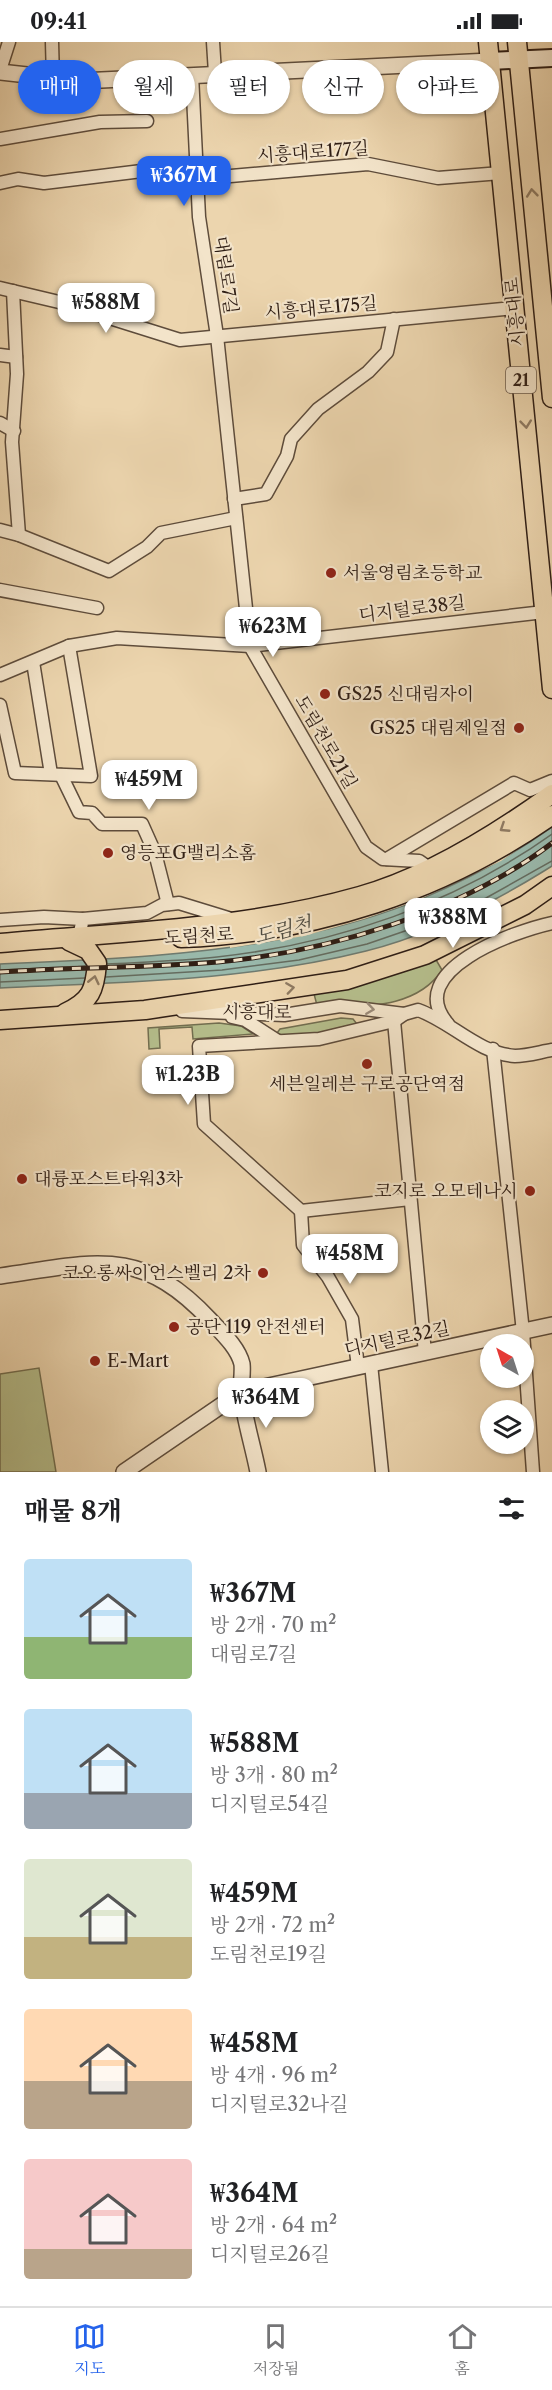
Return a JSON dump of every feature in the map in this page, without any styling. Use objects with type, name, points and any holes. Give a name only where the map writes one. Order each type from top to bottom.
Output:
[{"type":"main road","name":"시흥대로","points":[[488,42],[490,60]]},
{"type":"main road","name":"시흥대로","points":[[518,51],[547,300],[552,391]]},
{"type":"main road","points":[[493,60],[518,51],[552,58]]},
{"type":"main road","name":"시흥대로","points":[[495,114],[552,689]]},
{"type":"main road","points":[[0,944],[77,932],[241,920],[362,896],[429,868],[501,831],[552,794]]},
{"type":"main road","name":"도림천로","points":[[77,932],[229,936],[292,926],[353,911],[421,889],[474,864],[552,815]]},
{"type":"main road","points":[[0,1020],[145,1010],[347,980],[426,955],[525,905],[552,886]]},
{"type":"main road","points":[[58,1016],[82,1005],[95,986],[98,963],[77,932]]},
{"type":"street","points":[[9,42],[0,71],[18,74]]},
{"type":"street","points":[[52,42],[52,60]]},
{"type":"street","points":[[213,42],[214,60]]},
{"type":"street","points":[[290,70],[396,65]]},
{"type":"street","name":"대림로7길","points":[[194,114],[199,217],[217,336]]},
{"type":"street","points":[[0,139],[100,122],[147,121]]},
{"type":"street","name":"시흥대로177길","points":[[0,183],[18,178],[44,183],[150,170],[197,174],[368,164],[438,178],[501,173]]},
{"type":"street","points":[[6,289],[16,357],[14,431],[20,535]]},
{"type":"street","name":"시흥대로175길","points":[[6,289],[59,302],[180,340],[514,308]]},
{"type":"street","name":"시흥대로175길","points":[[234,499],[266,494],[287,456],[291,439],[318,409],[368,372],[387,352],[394,320]]},
{"type":"street","name":"도림천로21길","points":[[217,336],[250,646],[366,847],[387,859]]},
{"type":"street","points":[[0,355],[16,357]]},
{"type":"street","points":[[0,423],[14,431]]},
{"type":"street","points":[[0,530],[20,535],[110,571],[147,547],[161,532],[236,518]]},
{"type":"street","points":[[0,590],[97,608]]},
{"type":"street","name":"디지털로38길","points":[[0,675],[69,646],[117,638],[250,646],[544,612]]},
{"type":"street","points":[[0,705],[15,774],[92,776],[69,646]]},
{"type":"street","points":[[33,662],[56,775],[79,812],[92,813],[102,824],[142,824],[155,853],[168,904]]},
{"type":"street","points":[[387,859],[514,783],[530,790],[552,781]]},
{"type":"street","points":[[387,859],[419,861],[429,868]]},
{"type":"street","points":[[0,920],[44,917],[77,932],[147,913],[168,904],[179,903],[241,920]]},
{"type":"street","points":[[451,1028],[438,1007],[437,996],[447,972],[492,944],[532,928],[552,923]]},
{"type":"street","name":"시흥대로","points":[[145,1010],[284,1015],[340,1006],[399,1017]]},
{"type":"street","points":[[382,1472],[364,1366],[352,1319],[328,1277],[303,1245],[301,1211],[204,1124],[199,1046],[319,1039],[418,1010],[477,1044],[514,1056],[552,1050]]},
{"type":"street","points":[[198,1011],[245,1020],[278,1041]]},
{"type":"street","points":[[399,1017],[410,1198],[425,1353]]},
{"type":"street","points":[[493,1049],[523,1332],[533,1472]]},
{"type":"street","points":[[301,1211],[410,1198]]},
{"type":"street","points":[[0,1276],[105,1264],[131,1266],[151,1273],[170,1284],[202,1311],[230,1342],[242,1363],[241,1392],[258,1472]]},
{"type":"street","name":"디지털로32길","points":[[124,1472],[241,1392],[552,1326]]},
{"type":"green space","points":[[435,958],[442,970],[418,993],[369,1006],[318,1009],[314,994]]},
{"type":"green space","points":[[341,1018],[353,1019],[357,1024],[318,1034],[281,1035],[277,1033],[280,1029]]},
{"type":"green space","points":[[219,1023],[241,1026],[253,1034],[193,1039],[192,1027],[159,1029],[160,1048],[149,1049],[148,1028]]},
{"type":"green space","points":[[39,1368],[56,1472],[0,1472],[0,1374]]},
{"type":"water","name":"도림천","points":[[552,827],[552,866],[502,896],[458,918],[413,937],[366,951],[276,969],[230,974],[138,982],[0,988],[0,964],[75,961],[218,949],[287,938],[355,922],[422,899],[487,868]]},
{"type":"pier","points":[[552,826],[501,861],[416,901],[364,919],[304,936],[230,948],[230,946],[362,918],[425,895],[473,874]]},
{"type":"railway","points":[[0,972],[218,962],[304,949],[349,938],[436,908],[478,889],[517,867],[552,843]]},
{"type":"place","name":"서울영림초등학교","points":[[331,573]]},
{"type":"place","name":"GS25 신대림자이","points":[[325,694]]},
{"type":"place","name":"GS25 대림제일점","points":[[519,728]]},
{"type":"place","name":"영등포G밸리소홈","points":[[108,853]]},
{"type":"place","name":"세븐일레븐 구로공단역점","points":[[367,1064]]},
{"type":"place","name":"대륭포스트타워3차","points":[[22,1179]]},
{"type":"place","name":"코지로 오모테나시","points":[[530,1191]]},
{"type":"place","name":"코오롱싸이언스벨리 2차","points":[[263,1273]]},
{"type":"place","name":"공단 119 안전센터","points":[[174,1327]]},
{"type":"place","name":"E-Mart","points":[[95,1361]]}]
